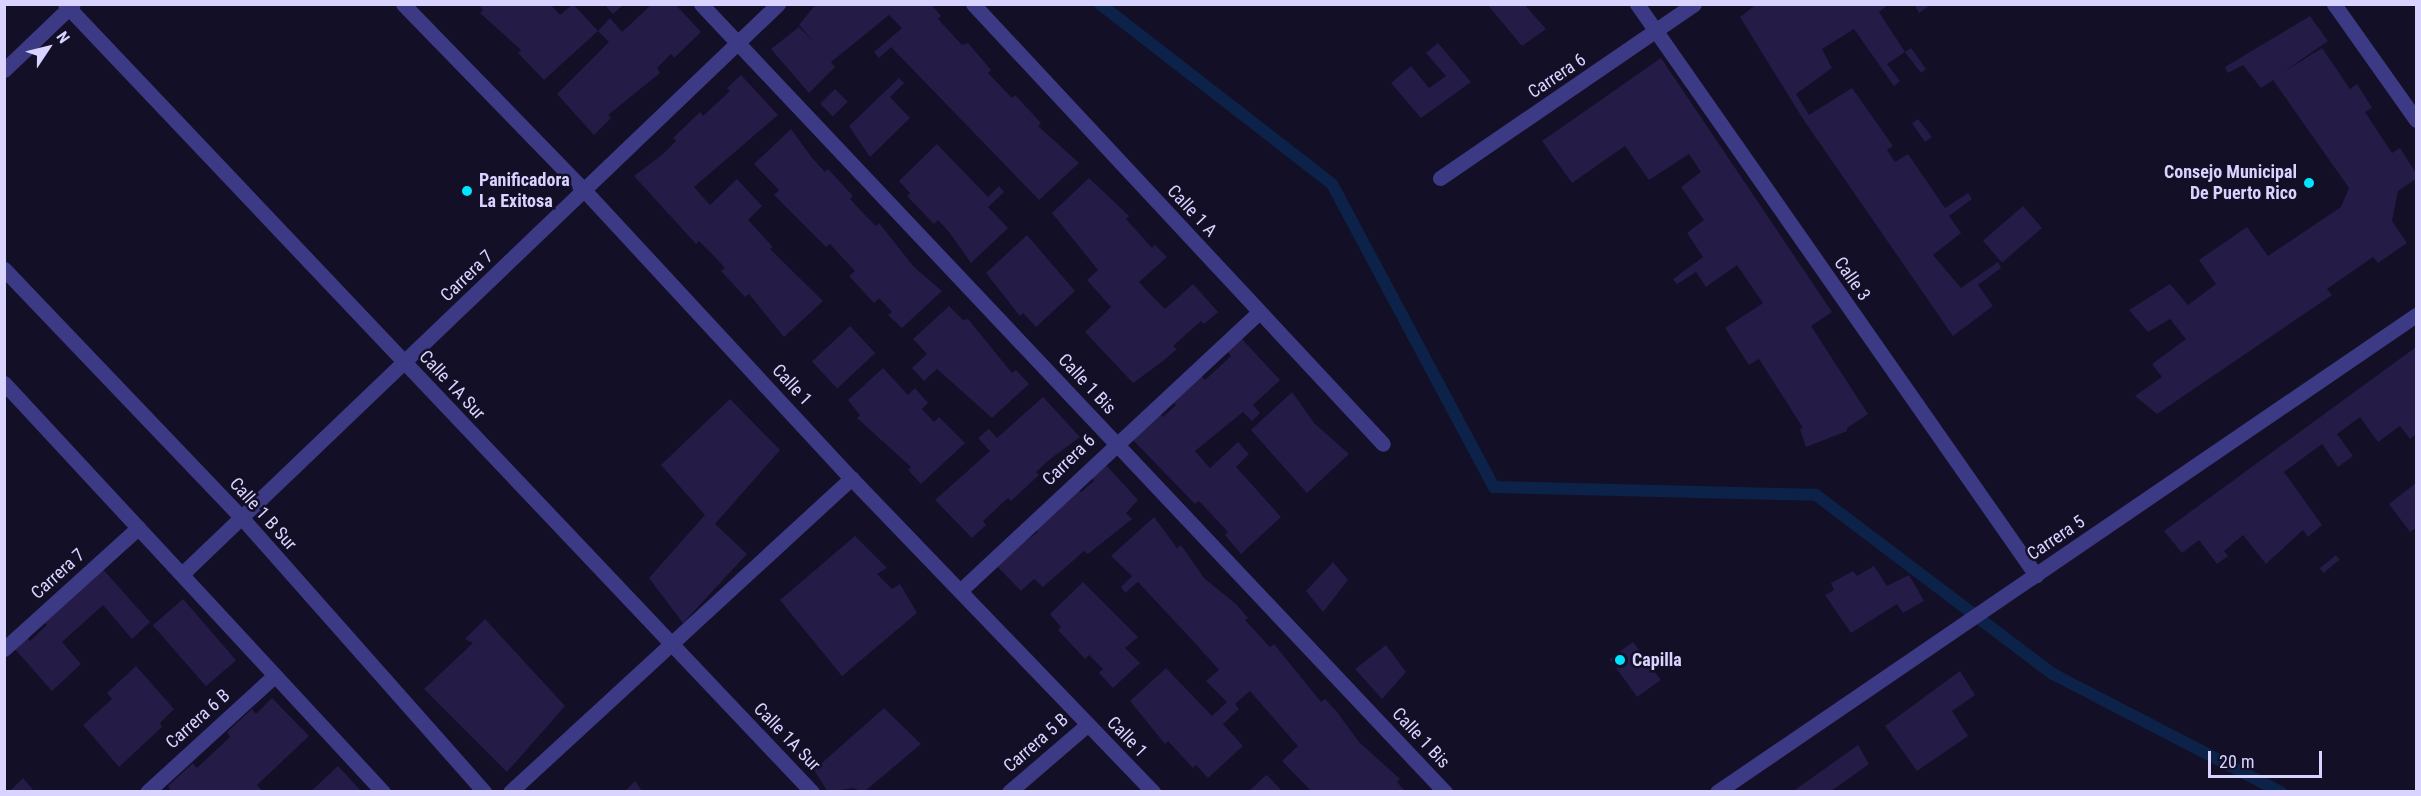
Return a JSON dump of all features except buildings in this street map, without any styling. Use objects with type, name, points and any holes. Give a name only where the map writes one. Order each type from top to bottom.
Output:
[{"type":"street","name":"Calle 1","points":[[403,4],[584,190],[851,478],[1153,792]]},
{"type":"street","name":"Calle 1 Bis","points":[[701,4],[1445,792]]},
{"type":"street","name":"Carrera 7","points":[[182,574],[778,4]]},
{"type":"street","name":"Calle 1 A","points":[[973,4],[1383,444]]},
{"type":"street","name":"Calle 3","points":[[1637,4],[2036,575]]},
{"type":"street","name":"Carrera 6","points":[[1440,178],[1694,4]]},
{"type":"street","points":[[2334,4],[2416,120]]},
{"type":"street","points":[[4,70],[69,6]]},
{"type":"street","name":"Calle 1A Sur","points":[[69,6],[812,792]]},
{"type":"street","name":"Calle 1 B Sur","points":[[4,269],[242,518],[484,792]]},
{"type":"street","name":"Carrera 6","points":[[961,591],[1115,442],[1260,312]]},
{"type":"street","name":"Carrera 5","points":[[1717,792],[2416,315]]},
{"type":"street","points":[[4,383],[383,792]]},
{"type":"street","points":[[510,792],[851,478]]},
{"type":"street","name":"Carrera 7","points":[[4,649],[138,528]]},
{"type":"street","name":"Carrera 6 B","points":[[147,792],[275,675]]},
{"type":"street","name":"Carrera 5 B","points":[[1009,792],[1087,725]]},
{"type":"waterway","points":[[1100,4],[1332,184],[1494,487],[1816,495],[2053,674],[2281,792]]},
{"type":"place","name":"Consejo Municipal De Puerto Rico","points":[[2309,183]]},
{"type":"place","name":"Panificadora La Exitosa","points":[[467,191]]},
{"type":"place","name":"Capilla","points":[[1620,660]]}]
